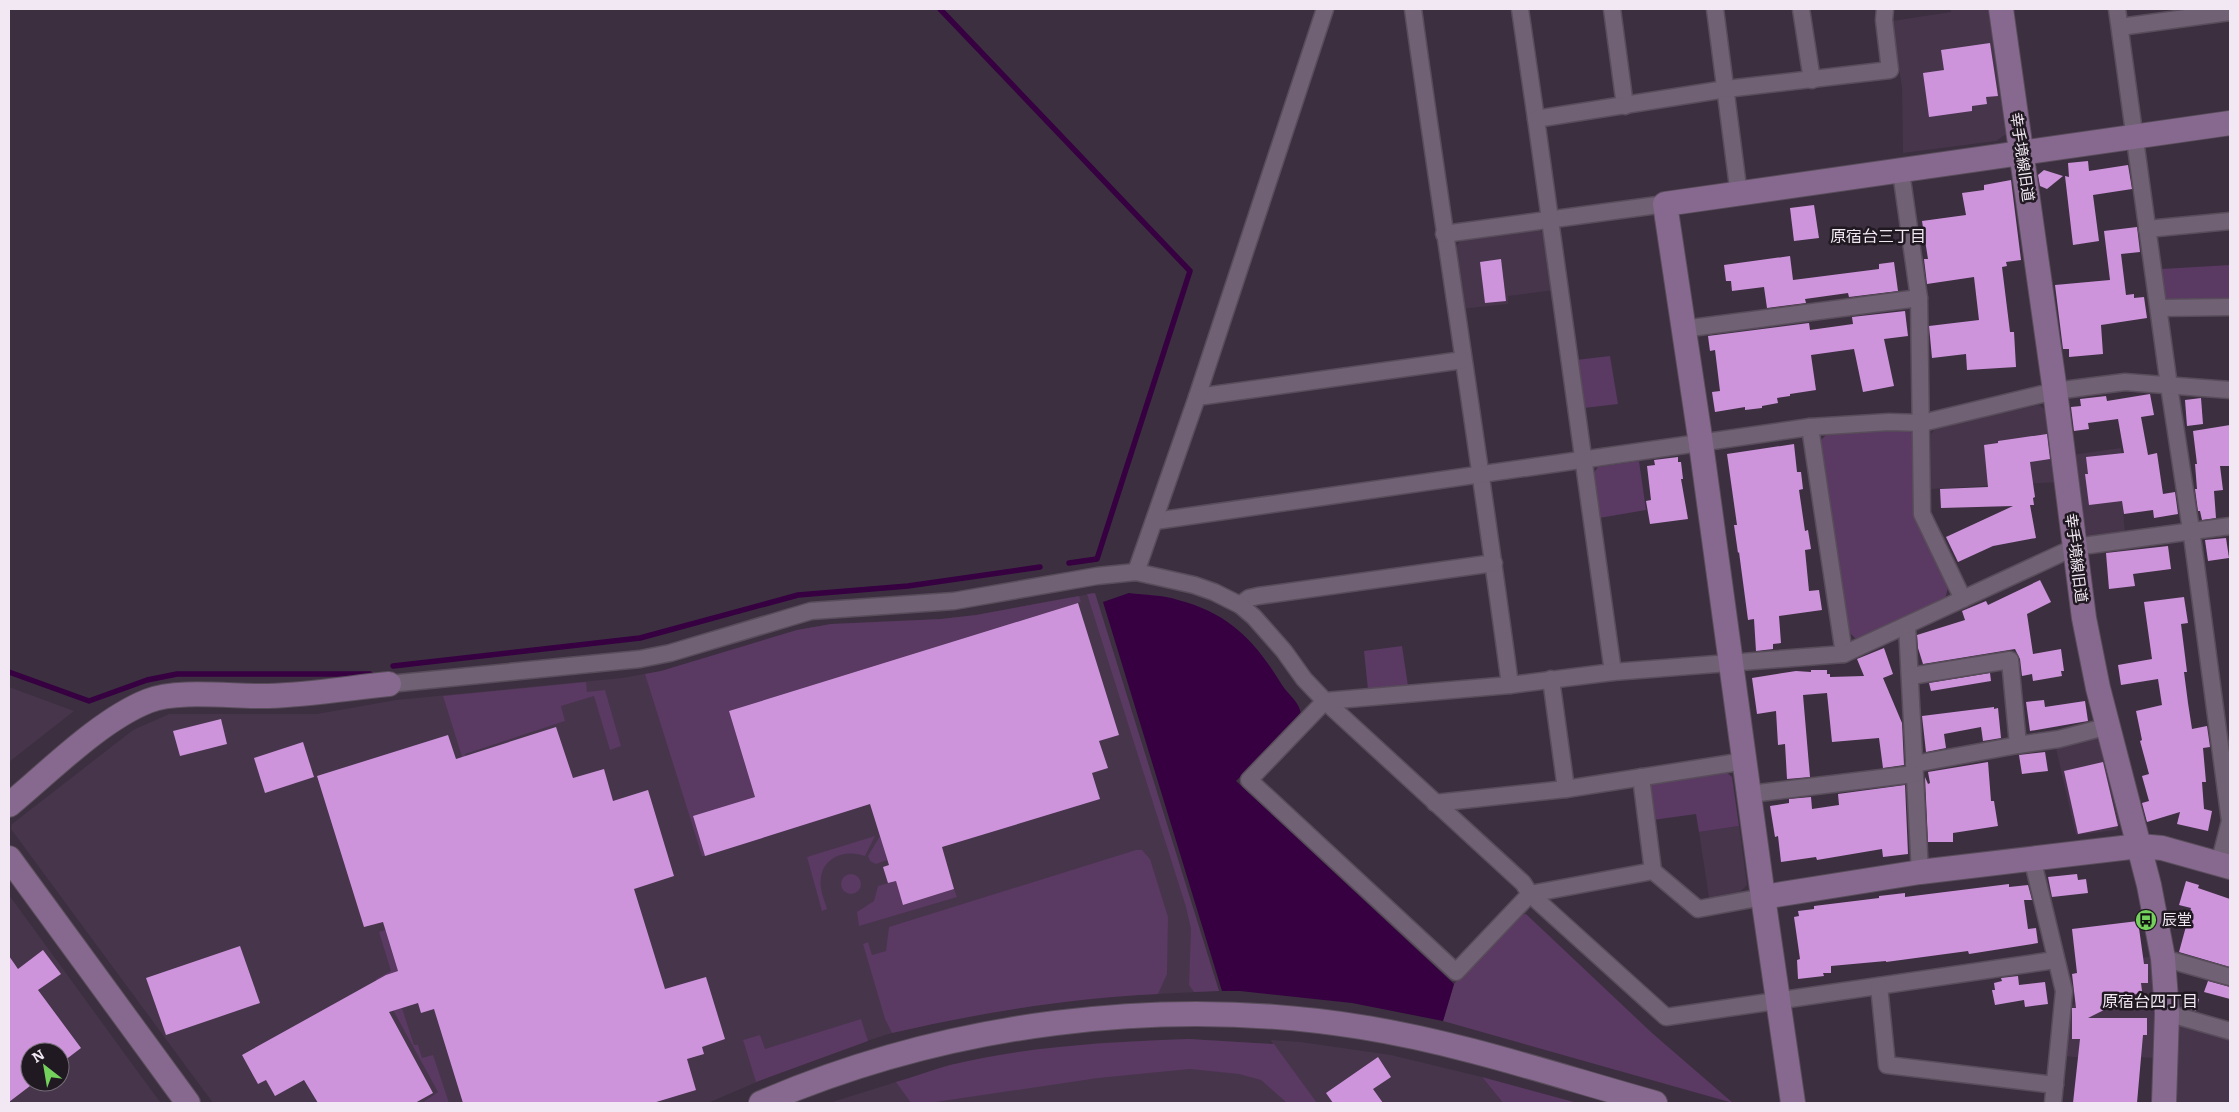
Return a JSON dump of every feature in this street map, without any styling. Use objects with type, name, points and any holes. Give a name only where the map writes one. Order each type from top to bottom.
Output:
[{"type":"street","points":[[1136,572],[1197,397],[1325,9]]},
{"type":"street","points":[[1413,9],[1444,234],[1482,475],[1510,685]]},
{"type":"street","points":[[1520,9],[1614,672]]},
{"type":"street","points":[[1612,9],[1625,106]]},
{"type":"street","points":[[1715,9],[1739,195]]},
{"type":"street","points":[[1801,9],[1812,80]]},
{"type":"street","points":[[1536,119],[1726,89],[1890,70],[1884,20],[1885,9]]},
{"type":"street","name":"幸手境線旧道","points":[[2001,9],[2090,656],[2139,846],[2162,958],[2166,1013],[2164,1103]]},
{"type":"street","points":[[1641,777],[1653,871],[1698,909],[1920,872],[2139,846],[2162,848],[2225,866],[2230,821],[2192,532],[2169,386],[2117,9]]},
{"type":"street","points":[[2120,27],[2230,12]]},
{"type":"street","points":[[1444,234],[1739,195],[2230,123]]},
{"type":"street","points":[[1901,172],[1919,298],[1922,514],[1963,599]]},
{"type":"street","points":[[1665,204],[1701,444],[1763,897],[1794,1103]]},
{"type":"street","points":[[2147,229],[2230,222]]},
{"type":"street","points":[[1683,329],[1919,298]]},
{"type":"street","points":[[2159,308],[2230,307]]},
{"type":"street","points":[[1197,397],[1463,360]]},
{"type":"street","points":[[1155,521],[1810,427],[1889,422],[1922,423],[2055,391],[2125,382],[2230,390]]},
{"type":"street","points":[[1810,427],[1844,654]]},
{"type":"street","points":[[1653,871],[1530,894],[1456,972],[1249,780],[1325,701],[1510,685],[1614,672],[1844,654],[2075,547],[2230,526]]},
{"type":"street","points":[[1240,605],[1249,598],[1258,596],[1494,563]]},
{"type":"street","points":[[9,805],[106,724],[150,700],[173,696],[270,696],[640,659],[670,653],[811,611],[954,601],[1097,576],[1136,572],[1194,585],[1214,592],[1240,605],[1284,651],[1304,679],[1325,701],[1522,883],[1530,894],[1666,1017],[2055,960]]},
{"type":"street","points":[[1907,626],[1920,872]]},
{"type":"street","points":[[1911,676],[2010,660],[2018,745]]},
{"type":"street","points":[[1551,679],[1566,789]]},
{"type":"street","points":[[1750,794],[1914,769],[2018,745],[2059,739],[2109,726]]},
{"type":"street","points":[[1435,803],[1566,789],[1745,761]]},
{"type":"street","points":[[9,858],[188,1103]]},
{"type":"street","points":[[2032,858],[2064,991],[2053,1103]]},
{"type":"street","points":[[2162,958],[2230,977]]},
{"type":"street","points":[[1879,986],[1887,1065],[2054,1085]]},
{"type":"street","points":[[2166,1013],[2230,1031]]},
{"type":"street","points":[[761,1103],[860,1066],[899,1054],[954,1041],[1052,1023],[1193,1015],[1277,1017],[1364,1028],[1471,1051],[1655,1103]]},
{"type":"shaded area","points":[[1951,9],[1991,9],[2009,132],[1996,141],[1903,153],[1902,88],[1892,21],[1951,12]]},
{"type":"shaded area","points":[[1539,230],[1546,235],[1555,290],[1508,296],[1508,304],[1461,309],[1454,250],[1460,241]]},
{"type":"shaded area","points":[[2230,265],[2230,302],[2171,303],[2165,297],[2161,269]]},
{"type":"shaded area","points":[[1610,356],[1618,404],[1584,408],[1576,360]]},
{"type":"shaded area","points":[[2039,405],[2047,411],[2059,482],[1931,489],[1931,434],[1937,427]]},
{"type":"shaded area","points":[[1905,427],[1914,435],[1914,518],[1948,588],[1945,599],[1856,639],[1845,628],[1817,444],[1829,432]]},
{"type":"shaded area","points":[[2121,448],[2127,489],[2121,490],[2125,532],[2090,538],[2082,534],[2071,455]]},
{"type":"shaded area","points":[[1639,461],[1646,510],[1599,518],[1593,474],[1598,467]]},
{"type":"shaded area","points":[[1095,593],[1219,991],[1097,997],[973,1015],[892,1033],[851,1046],[776,1074],[708,1103],[213,1103],[11,829],[12,824],[133,730],[169,714],[317,714],[396,700],[622,678],[661,671],[797,630],[831,624],[941,619],[976,615]]},
{"type":"shaded area","points":[[1095,593],[1219,991],[1194,992],[1189,985],[1191,929],[1186,907],[1087,594]]},
{"type":"shaded area","points":[[1129,593],[1172,598],[1212,613],[1239,631],[1262,655],[1296,702],[1301,714],[1236,781],[1454,984],[1443,1021],[1352,1003],[1240,991],[1222,991],[1103,602]]},
{"type":"shaded area","points":[[1079,596],[1081,602],[729,711],[755,797],[693,817],[705,856],[702,856],[645,674],[661,671],[797,630],[831,624],[941,619],[976,615]]},
{"type":"shaded area","points":[[1402,646],[1408,686],[1368,690],[1364,651]]},
{"type":"shaded area","points":[[586,682],[587,692],[605,690],[621,746],[610,750],[594,696],[561,706],[565,721],[465,754],[510,895],[386,933],[398,971],[386,975],[402,1008],[414,1045],[418,1045],[422,1058],[433,1055],[449,1103],[422,1103],[438,1092],[376,979],[391,971],[379,932],[504,891],[443,696]]},
{"type":"shaded area","points":[[9,687],[74,711],[9,762]]},
{"type":"shaded area","points":[[2096,736],[2105,742],[2124,816],[2116,830],[2076,835],[2055,744]]},
{"type":"shaded area","points":[[1725,771],[1732,777],[1739,826],[1699,832],[1696,814],[1653,820],[1648,787],[1652,781]]},
{"type":"shaded area","points":[[1739,826],[1747,885],[1739,893],[1709,898],[1699,832]]},
{"type":"shaded area","points":[[875,836],[865,856],[851,853],[844,854],[831,859],[827,864],[821,877],[821,885],[827,909],[822,911],[807,857]]},
{"type":"shaded area","points":[[880,836],[887,860],[876,864],[870,861],[868,856]]},
{"type":"shaded area","points":[[1136,850],[1142,850],[1150,859],[1168,917],[1167,974],[1158,994],[1024,1007],[892,1033],[885,1019],[863,944],[868,942],[872,955],[886,951],[889,927]]},
{"type":"shaded area","points":[[851,874],[858,877],[861,884],[858,891],[851,894],[844,891],[841,884],[844,877]]},
{"type":"shaded area","points":[[896,881],[904,905],[954,889],[957,897],[859,926],[857,912],[874,901],[878,886]]},
{"type":"shaded area","points":[[9,895],[161,1103],[9,1103]]},
{"type":"shaded area","points":[[1526,914],[1652,1033],[1733,1103],[1443,1021],[1454,984],[1519,915]]},
{"type":"shaded area","points":[[2151,957],[2155,989],[2157,1058],[2110,1056],[2110,1061],[2065,1056],[2070,1005],[2114,1002],[2109,960]]},
{"type":"shaded area","points":[[861,1019],[868,1041],[756,1082],[743,1040],[760,1035],[765,1049]]},
{"type":"shaded area","points":[[2184,1024],[2230,1037],[2230,1103],[2175,1103],[2177,1028]]},
{"type":"shaded area","points":[[1189,1039],[1273,1044],[1271,1040],[1301,1042],[1391,1055],[1482,1077],[1503,1103],[829,1103],[950,1065],[995,1056],[1098,1043]]},
{"type":"shaded area","points":[[1189,1039],[1274,1044],[1317,1103],[1287,1103],[1261,1080],[1239,1074],[1190,1069],[1098,1078],[929,1103],[911,1103],[896,1082],[950,1065],[1009,1053],[1069,1046]]},
{"type":"shaded area","points":[[1482,1077],[1574,1102],[1578,1103],[1503,1103]]},
{"type":"building","points":[[1990,43],[1998,96],[1986,97],[1987,104],[1972,106],[1972,111],[1929,117],[1923,73],[1944,70],[1941,50]]},
{"type":"building","points":[[2088,161],[2089,171],[2128,165],[2132,189],[2093,195],[2099,241],[2073,245],[2065,176],[2069,177],[2068,163]]},
{"type":"building","points":[[2044,170],[2063,176],[2047,189],[2040,186],[2038,175]]},
{"type":"building","points":[[2011,180],[2021,260],[2006,262],[2007,266],[2002,267],[2010,332],[2014,332],[2016,367],[1967,370],[1966,354],[1932,358],[1929,326],[1979,320],[1974,277],[1927,284],[1924,259],[1928,259],[1922,221],[1966,215],[1962,193],[1984,190],[1984,185]]},
{"type":"building","points":[[1814,205],[1819,238],[1794,241],[1790,208]]},
{"type":"building","points":[[2137,227],[2140,252],[2121,254],[2126,295],[2134,294],[2134,298],[2144,297],[2147,318],[2101,325],[2103,354],[2069,357],[2069,349],[2063,349],[2055,285],[2110,280],[2104,231]]},
{"type":"building","points":[[1790,256],[1793,280],[1879,269],[1879,264],[1894,262],[1898,291],[1849,297],[1848,293],[1805,299],[1806,303],[1767,308],[1764,287],[1732,291],[1731,281],[1726,281],[1724,265]]},
{"type":"building","points":[[1501,259],[1506,301],[1485,303],[1480,262]]},
{"type":"building","points":[[1905,311],[1908,336],[1884,339],[1894,386],[1863,392],[1854,349],[1811,355],[1816,390],[1777,398],[1778,403],[1762,406],[1762,408],[1745,410],[1745,407],[1715,412],[1712,392],[1720,391],[1715,350],[1710,351],[1708,336],[1809,323],[1810,330],[1853,324],[1852,317]]},
{"type":"building","points":[[2150,394],[2154,415],[2141,417],[2148,455],[2157,453],[2163,494],[2175,492],[2178,514],[2154,518],[2153,510],[2124,514],[2122,501],[2089,505],[2085,474],[2088,474],[2086,457],[2124,453],[2118,419],[2088,423],[2089,429],[2074,431],[2071,407],[2081,406],[2080,399],[2106,396],[2107,401]]},
{"type":"building","points":[[2201,398],[2203,424],[2187,426],[2185,400]]},
{"type":"building","points":[[2230,425],[2230,466],[2220,466],[2223,490],[2214,491],[2216,518],[2202,520],[2200,511],[2198,511],[2195,489],[2197,489],[2195,464],[2197,464],[2193,431]]},
{"type":"building","points":[[2047,434],[2050,459],[2030,462],[2035,497],[2033,498],[2034,505],[2030,505],[2036,538],[1993,546],[1958,562],[1946,537],[2013,506],[1941,508],[1940,489],[1988,487],[1984,445],[1998,443],[1998,441]]},
{"type":"building","points":[[1794,444],[1797,472],[1801,472],[1803,489],[1799,490],[1805,531],[1808,530],[1811,549],[1805,550],[1809,591],[1819,590],[1822,610],[1779,616],[1781,643],[1773,644],[1773,649],[1756,651],[1754,619],[1748,620],[1738,553],[1734,525],[1737,525],[1727,454]]},
{"type":"building","points":[[1678,457],[1678,462],[1681,462],[1683,479],[1681,479],[1688,519],[1650,524],[1646,501],[1651,500],[1647,466],[1655,465],[1654,460]]},
{"type":"building","points":[[2226,538],[2229,558],[2208,561],[2205,540]]},
{"type":"building","points":[[2168,546],[2171,569],[2133,574],[2135,586],[2109,589],[2106,553]]},
{"type":"building","points":[[2040,580],[2051,602],[2027,614],[2033,654],[2061,649],[2064,671],[2061,671],[2062,676],[2033,681],[2032,674],[2022,676],[2020,659],[2015,649],[1923,664],[1918,648],[1917,635],[1965,620],[1962,611],[1986,601],[1988,605]]},
{"type":"building","points":[[2184,597],[2188,623],[2181,624],[2187,672],[2184,672],[2192,729],[2207,726],[2210,747],[2203,748],[2206,782],[2202,782],[2204,809],[2212,811],[2208,831],[2177,824],[2180,812],[2147,822],[2142,803],[2149,801],[2142,776],[2149,774],[2140,741],[2142,740],[2136,711],[2162,705],[2158,679],[2121,685],[2118,665],[2152,659],[2144,602]]},
{"type":"building","points":[[1078,603],[1119,735],[1099,741],[1108,768],[1092,773],[1100,799],[942,847],[954,889],[903,905],[896,881],[888,883],[883,867],[889,865],[870,804],[705,856],[693,816],[755,797],[729,711]]},
{"type":"building","points":[[1884,648],[1893,674],[1883,678],[1902,723],[1904,765],[1883,768],[1879,738],[1832,742],[1827,693],[1803,695],[1810,777],[1787,779],[1785,744],[1778,745],[1776,711],[1757,714],[1752,678],[1796,671],[1811,672],[1811,670],[1827,670],[1827,674],[1830,674],[1830,677],[1864,676],[1857,659]]},
{"type":"building","points":[[1990,673],[1991,681],[1931,691],[1929,683]]},
{"type":"building","points":[[2044,700],[2045,707],[2085,701],[2088,721],[2030,731],[2026,702]]},
{"type":"building","points":[[1994,707],[1994,709],[1998,708],[2001,738],[1983,741],[1981,727],[1944,734],[1946,748],[1926,752],[1922,716]]},
{"type":"building","points":[[221,719],[227,744],[180,756],[173,731]]},
{"type":"building","points":[[556,727],[573,778],[604,769],[613,801],[648,790],[674,876],[634,889],[665,989],[706,977],[725,1039],[702,1047],[704,1054],[687,1059],[696,1090],[653,1103],[463,1103],[434,1009],[421,1013],[418,1003],[389,1012],[433,1093],[415,1103],[318,1103],[304,1080],[275,1096],[266,1080],[258,1084],[242,1055],[386,975],[398,971],[383,922],[364,927],[317,776],[448,735],[456,759]]},
{"type":"building","points":[[303,742],[314,777],[265,793],[254,758]]},
{"type":"building","points":[[2045,752],[2048,771],[2022,774],[2019,755]]},
{"type":"building","points":[[1988,762],[1991,801],[1994,801],[1998,826],[1953,833],[1953,842],[1928,842],[1925,777],[1928,784],[1930,783],[1928,772]]},
{"type":"building","points":[[2103,762],[2118,826],[2078,834],[2064,771]]},
{"type":"building","points":[[1905,785],[1908,854],[1883,857],[1882,849],[1817,860],[1816,857],[1781,862],[1778,836],[1775,837],[1770,806],[1789,803],[1789,799],[1811,797],[1812,809],[1839,805],[1838,794]]},
{"type":"building","points":[[2077,874],[2078,880],[2086,879],[2088,893],[2052,897],[2048,877]]},
{"type":"building","points":[[2186,881],[2199,885],[2198,888],[2230,899],[2230,967],[2179,952],[2191,908],[2179,905]]},
{"type":"building","points":[[2009,884],[2009,887],[2028,885],[2032,900],[2024,900],[2028,929],[2036,928],[2038,943],[1969,954],[1968,951],[1886,962],[1831,966],[1831,973],[1823,973],[1824,976],[1798,979],[1797,960],[1800,959],[1794,917],[1799,916],[1798,911],[1814,909],[1814,906],[1879,898],[1879,896],[1905,893],[1905,897]]},
{"type":"building","points":[[2138,921],[2144,964],[2148,964],[2148,983],[2141,983],[2142,991],[2088,1018],[2147,1018],[2147,1035],[2143,1035],[2137,1103],[2073,1103],[2080,1039],[2072,1039],[2072,1008],[2076,1008],[2072,974],[2077,973],[2072,929]]},
{"type":"building","points":[[240,946],[260,1003],[166,1035],[146,978]]},
{"type":"building","points":[[43,950],[61,974],[38,990],[81,1048],[70,1056],[70,1042],[20,1042],[20,1092],[22,1092],[9,1102],[9,956],[18,969]]},
{"type":"building","points":[[2018,976],[2019,985],[2045,982],[2048,1004],[2025,1007],[2024,1000],[1995,1005],[1992,990],[1995,990],[1994,983],[2002,981],[2001,978]]},
{"type":"building","points":[[2208,981],[2230,987],[2230,999],[2204,992]]},
{"type":"building","points":[[2185,995],[2199,999],[2196,1011],[2183,1007]]},
{"type":"building","points":[[1378,1057],[1391,1077],[1373,1089],[1383,1103],[1333,1103],[1326,1093]]},
{"type":"waterway","points":[[940,9],[1190,271],[1097,559],[1069,563]]},
{"type":"waterway","points":[[393,666],[640,638],[798,595],[908,586],[1040,567]]},
{"type":"waterway","points":[[9,672],[89,701],[147,680],[177,674],[370,674]]},
{"type":"place","name":"辰堂","points":[[2146,920]]},
{"type":"district","name":"原宿台三丁目","points":[[1878,236]]},
{"type":"district","name":"原宿台四丁目","points":[[2150,1001]]}]
